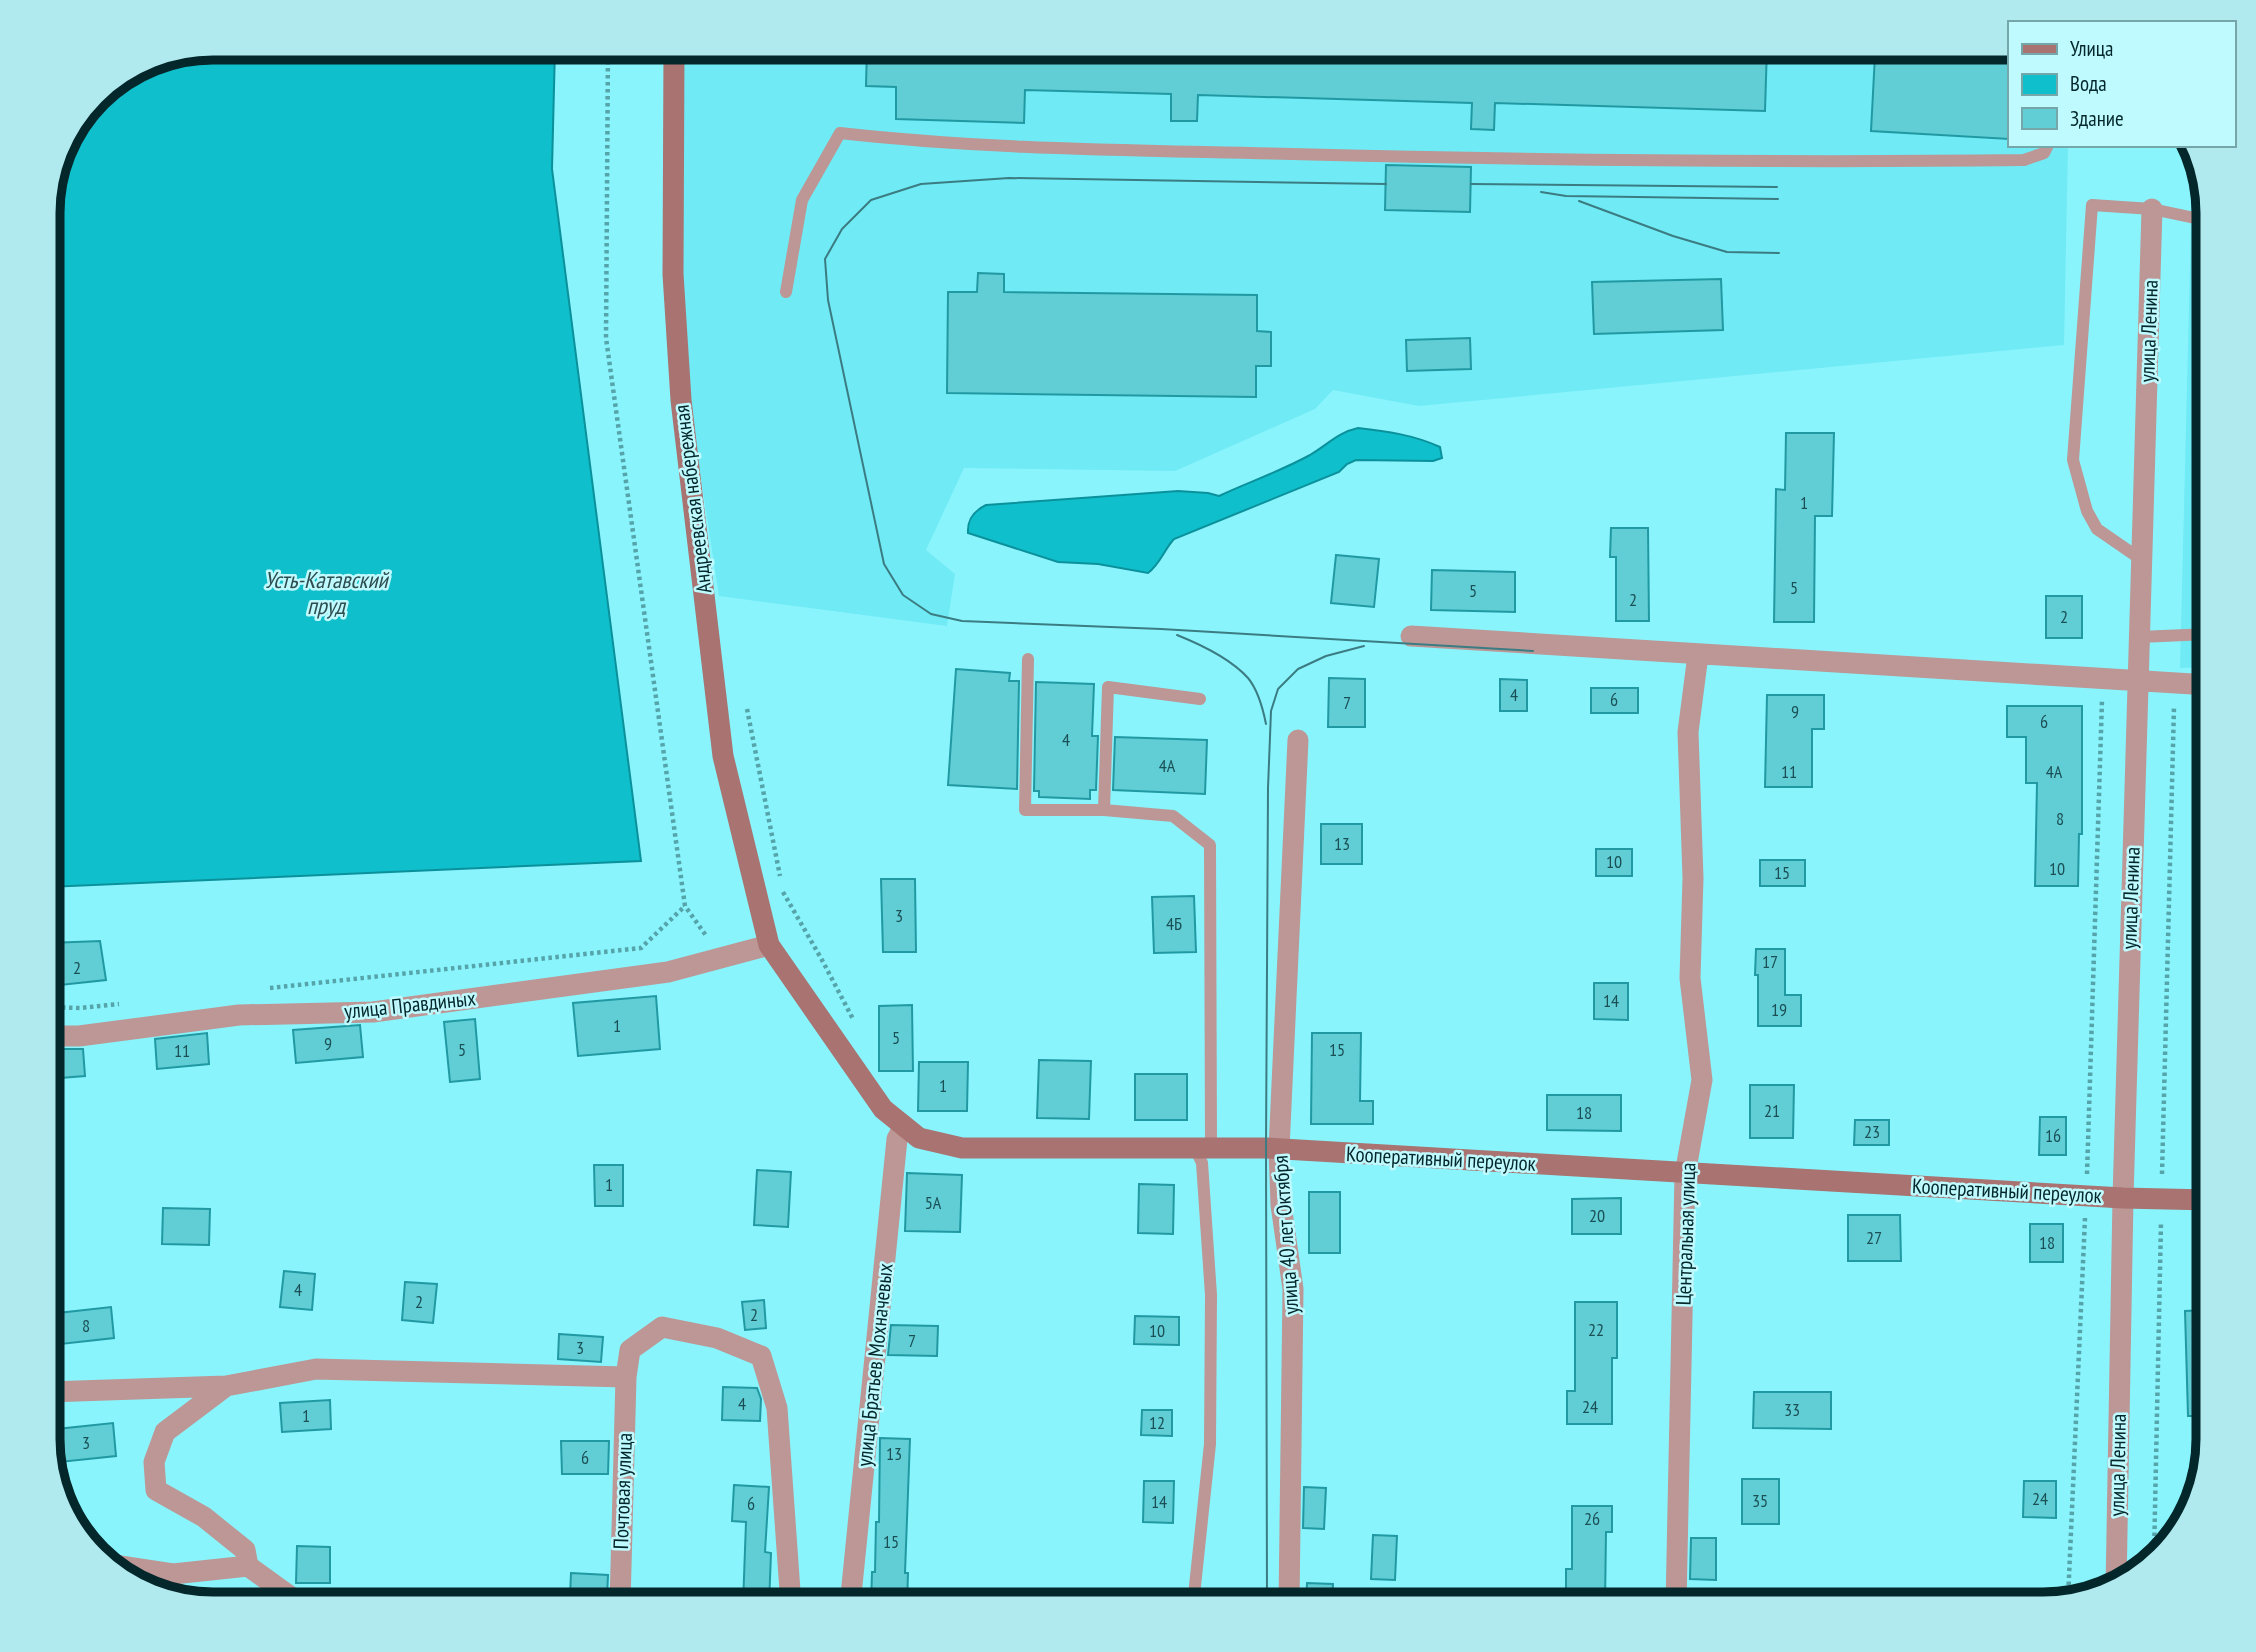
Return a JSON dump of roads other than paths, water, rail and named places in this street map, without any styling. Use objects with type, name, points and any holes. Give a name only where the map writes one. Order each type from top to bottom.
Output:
[{"type":"main road","name":"Андреевская набережная","points":[[674,60],[673,274],[681,400],[723,756],[769,945]]},
{"type":"main road","name":"Кооперативный переулок","points":[[769,945],[883,1109],[919,1138],[962,1148],[1279,1149],[1685,1174],[2196,1200]]},
{"type":"street","name":"улица Ленина","points":[[2116,1574],[2123,1198],[2152,209]]},
{"type":"street","points":[[1411,636],[2196,684]]},
{"type":"street","name":"Центральная улица","points":[[1676,1592],[1685,1174],[1702,1080],[1690,978],[1693,878],[1688,732],[1698,655]]},
{"type":"street","name":"улица 40 лет Октября","points":[[1289,1592],[1293,1289],[1281,1205],[1279,1149],[1298,740]]},
{"type":"street","name":"улица Правдиных","points":[[60,1036],[79,1036],[239,1015],[373,1012],[668,972],[769,945]]},
{"type":"street","name":"улица Братьев Мохначевых","points":[[851,1592],[897,1139],[904,1126]]},
{"type":"street","name":"Почтовая улица","points":[[620,1592],[626,1377],[630,1350],[662,1327],[717,1338],[761,1356],[777,1408],[790,1592]]},
{"type":"street","points":[[60,1392],[226,1386],[316,1369],[626,1377]]},
{"type":"street","points":[[226,1386],[166,1432],[154,1462],[156,1490],[205,1517],[245,1550],[248,1566]]},
{"type":"street","points":[[129,1567],[173,1574],[248,1566],[284,1592]]},
{"type":"lane","points":[[786,292],[802,200],[840,133],[896,139],[1059,148],[1488,159],[1760,162],[2024,160],[2044,153],[2047,147]]},
{"type":"lane","points":[[2141,560],[2098,529],[2087,511],[2073,460],[2092,205],[2152,209],[2196,218]]},
{"type":"lane","points":[[2139,637],[2196,635]]},
{"type":"lane","points":[[1028,659],[1025,810],[1104,810],[1173,816],[1210,845],[1202,1163],[1211,1295],[1210,1444],[1194,1592]]},
{"type":"lane","points":[[1104,810],[1108,687],[1200,699]]},
{"type":"water","name":"Усть-Катавский пруд","points":[[203,60],[555,60],[552,169],[641,861],[60,886],[60,203],[62,183],[80,136],[104,104],[119,91],[154,71],[183,62]]},
{"type":"water","points":[[1358,428],[1420,439],[1440,447],[1442,458],[1433,461],[1356,460],[1339,472],[1174,539],[1148,573],[1098,564],[1058,562],[968,533],[972,516],[986,505],[1178,491],[1219,496],[1299,461],[1339,436]]},
{"type":"tram line","points":[[1386,184],[1009,178],[921,184],[871,200],[842,229],[825,259],[828,300],[884,564],[903,595],[931,614],[962,621],[1161,629],[1533,651]]},
{"type":"tram line","points":[[1471,184],[1777,187]]},
{"type":"tram line","points":[[1541,192],[1566,196],[1778,199]]},
{"type":"tram line","points":[[1579,201],[1673,236],[1727,252],[1779,253]]},
{"type":"tram line","points":[[1177,635],[1224,658],[1241,671],[1252,683],[1266,724]]},
{"type":"tram line","points":[[1267,1592],[1266,1148],[1268,788],[1271,711],[1278,689],[1298,669],[1326,656],[1364,646]]}]
